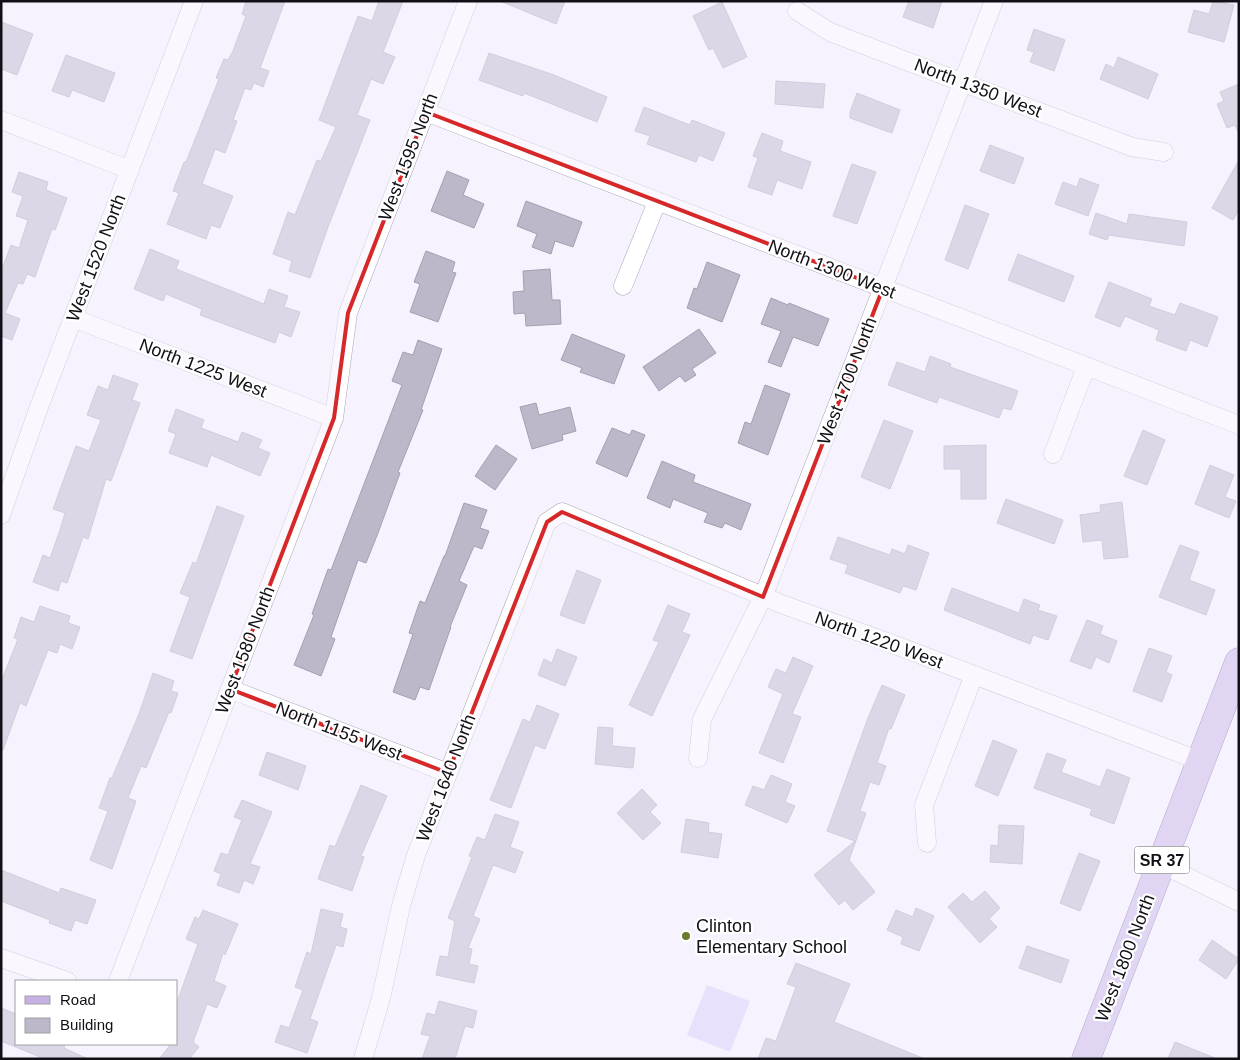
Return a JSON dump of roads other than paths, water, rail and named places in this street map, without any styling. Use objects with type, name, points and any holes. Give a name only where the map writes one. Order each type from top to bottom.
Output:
[{"type":"main road","name":"West 1800 North","points":[[1086,1059],[1239,662]]},
{"type":"street","name":"West 1520 North","points":[[1,515],[39,406],[194,1]]},
{"type":"street","name":"West 1595 North","points":[[348,313],[468,1]]},
{"type":"street","name":"West 1700 North","points":[[698,758],[702,719],[763,597],[994,1]]},
{"type":"street","name":"North 1350 West","points":[[798,11],[830,32],[1132,147],[1164,152]]},
{"type":"street","name":"North 1300 West","points":[[426,112],[1239,425]]},
{"type":"street","points":[[1,120],[130,170]]},
{"type":"street","points":[[623,286],[657,202]]},
{"type":"street","name":"West 1580 North","points":[[118,980],[334,418],[348,313]]},
{"type":"street","name":"North 1225 West","points":[[73,318],[334,418]]},
{"type":"street","points":[[1053,454],[1086,367]]},
{"type":"street","name":"North 1220 West","points":[[562,512],[763,597],[1200,761]]},
{"type":"street","name":"West 1640 North","points":[[363,1059],[381,998],[403,898],[416,855],[547,522],[562,512]]},
{"type":"street","points":[[927,844],[924,805],[974,675]]},
{"type":"street","name":"North 1155 West","points":[[230,689],[448,773]]},
{"type":"street","points":[[1161,864],[1239,902]]},
{"type":"street","points":[[1,958],[64,980]]},
{"type":"place","name":"Clinton Elementary School","points":[[686,936]]}]
